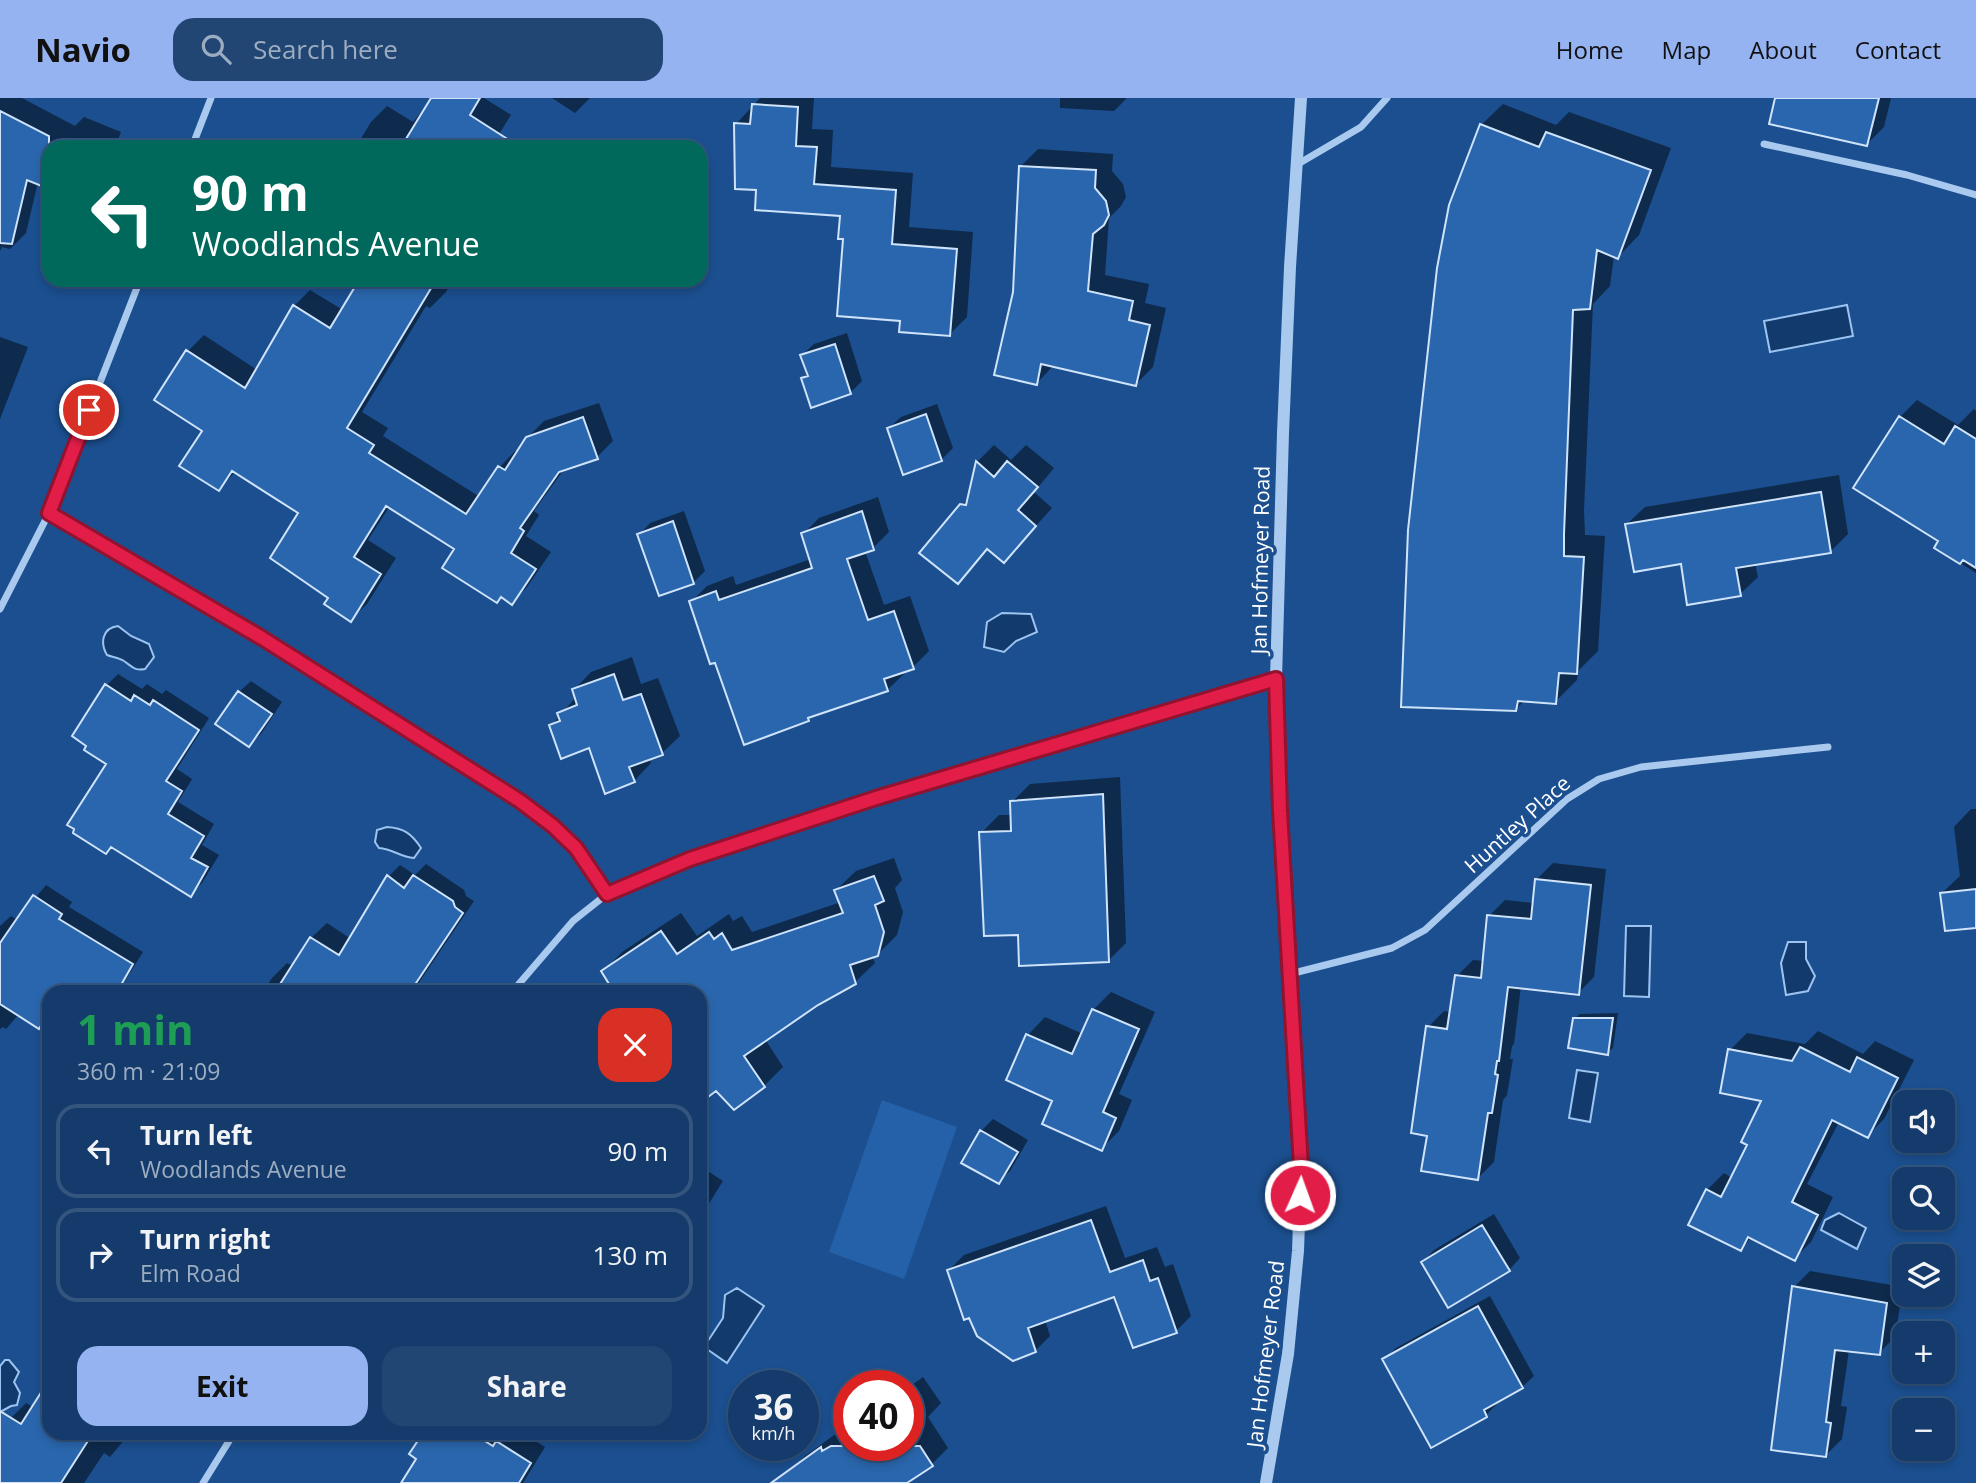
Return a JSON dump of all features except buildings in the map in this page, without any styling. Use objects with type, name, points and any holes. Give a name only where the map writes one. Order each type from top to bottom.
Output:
[{"type":"street","points":[[195,140],[211,98]]},
{"type":"street","name":"Jan Hofmeyer Road","points":[[1266,1483],[1288,1354],[1298,1251],[1301,1167],[1280,811],[1276,679],[1282,444],[1301,98]]},
{"type":"street","points":[[1298,164],[1361,127],[1387,98]]},
{"type":"street","points":[[1764,144],[1907,175],[1976,195]]},
{"type":"street","points":[[0,609],[49,513],[137,287]]},
{"type":"street","points":[[49,513],[262,638],[520,801],[576,848],[607,894]]},
{"type":"street","points":[[518,985],[573,921],[607,894],[690,859],[876,798],[1276,679]]},
{"type":"street","name":"Huntley Place","points":[[1290,974],[1392,948],[1425,930],[1567,799],[1599,779],[1641,767],[1828,747]]},
{"type":"street","points":[[203,1483],[230,1440]]},
{"type":"shaded area","points":[[1847,305],[1853,336],[1770,352],[1764,321]]},
{"type":"shaded area","points":[[1002,613],[1031,614],[1037,632],[1016,641],[1004,652],[984,647],[987,622]]},
{"type":"shaded area","points":[[118,626],[131,636],[149,644],[154,657],[145,669],[136,669],[107,655],[104,637],[109,630]]},
{"type":"shaded area","points":[[387,827],[403,830],[414,839],[421,848],[414,858],[379,848],[375,842],[377,830]]},
{"type":"shaded area","points":[[1626,926],[1651,926],[1649,997],[1624,996]]},
{"type":"shaded area","points":[[1788,942],[1806,942],[1806,959],[1815,976],[1808,991],[1786,995],[1781,963]]},
{"type":"shaded area","points":[[1577,1070],[1598,1073],[1590,1122],[1569,1118]]},
{"type":"shaded area","points":[[882,1100],[957,1127],[904,1279],[829,1252]]},
{"type":"shaded area","points":[[1839,1213],[1866,1228],[1857,1249],[1821,1230],[1825,1220]]},
{"type":"shaded area","points":[[737,1288],[764,1306],[727,1363],[707,1349],[707,1342],[723,1318],[725,1295]]},
{"type":"shaded area","points":[[5,1360],[9,1360],[19,1372],[14,1382],[20,1393],[17,1405],[0,1412],[0,1366]]},
{"type":"route","points":[[89,410],[49,513],[262,638],[520,801],[576,848],[607,894],[690,859],[876,798],[1276,679],[1280,811],[1301,1167],[1300,1195]]}]
